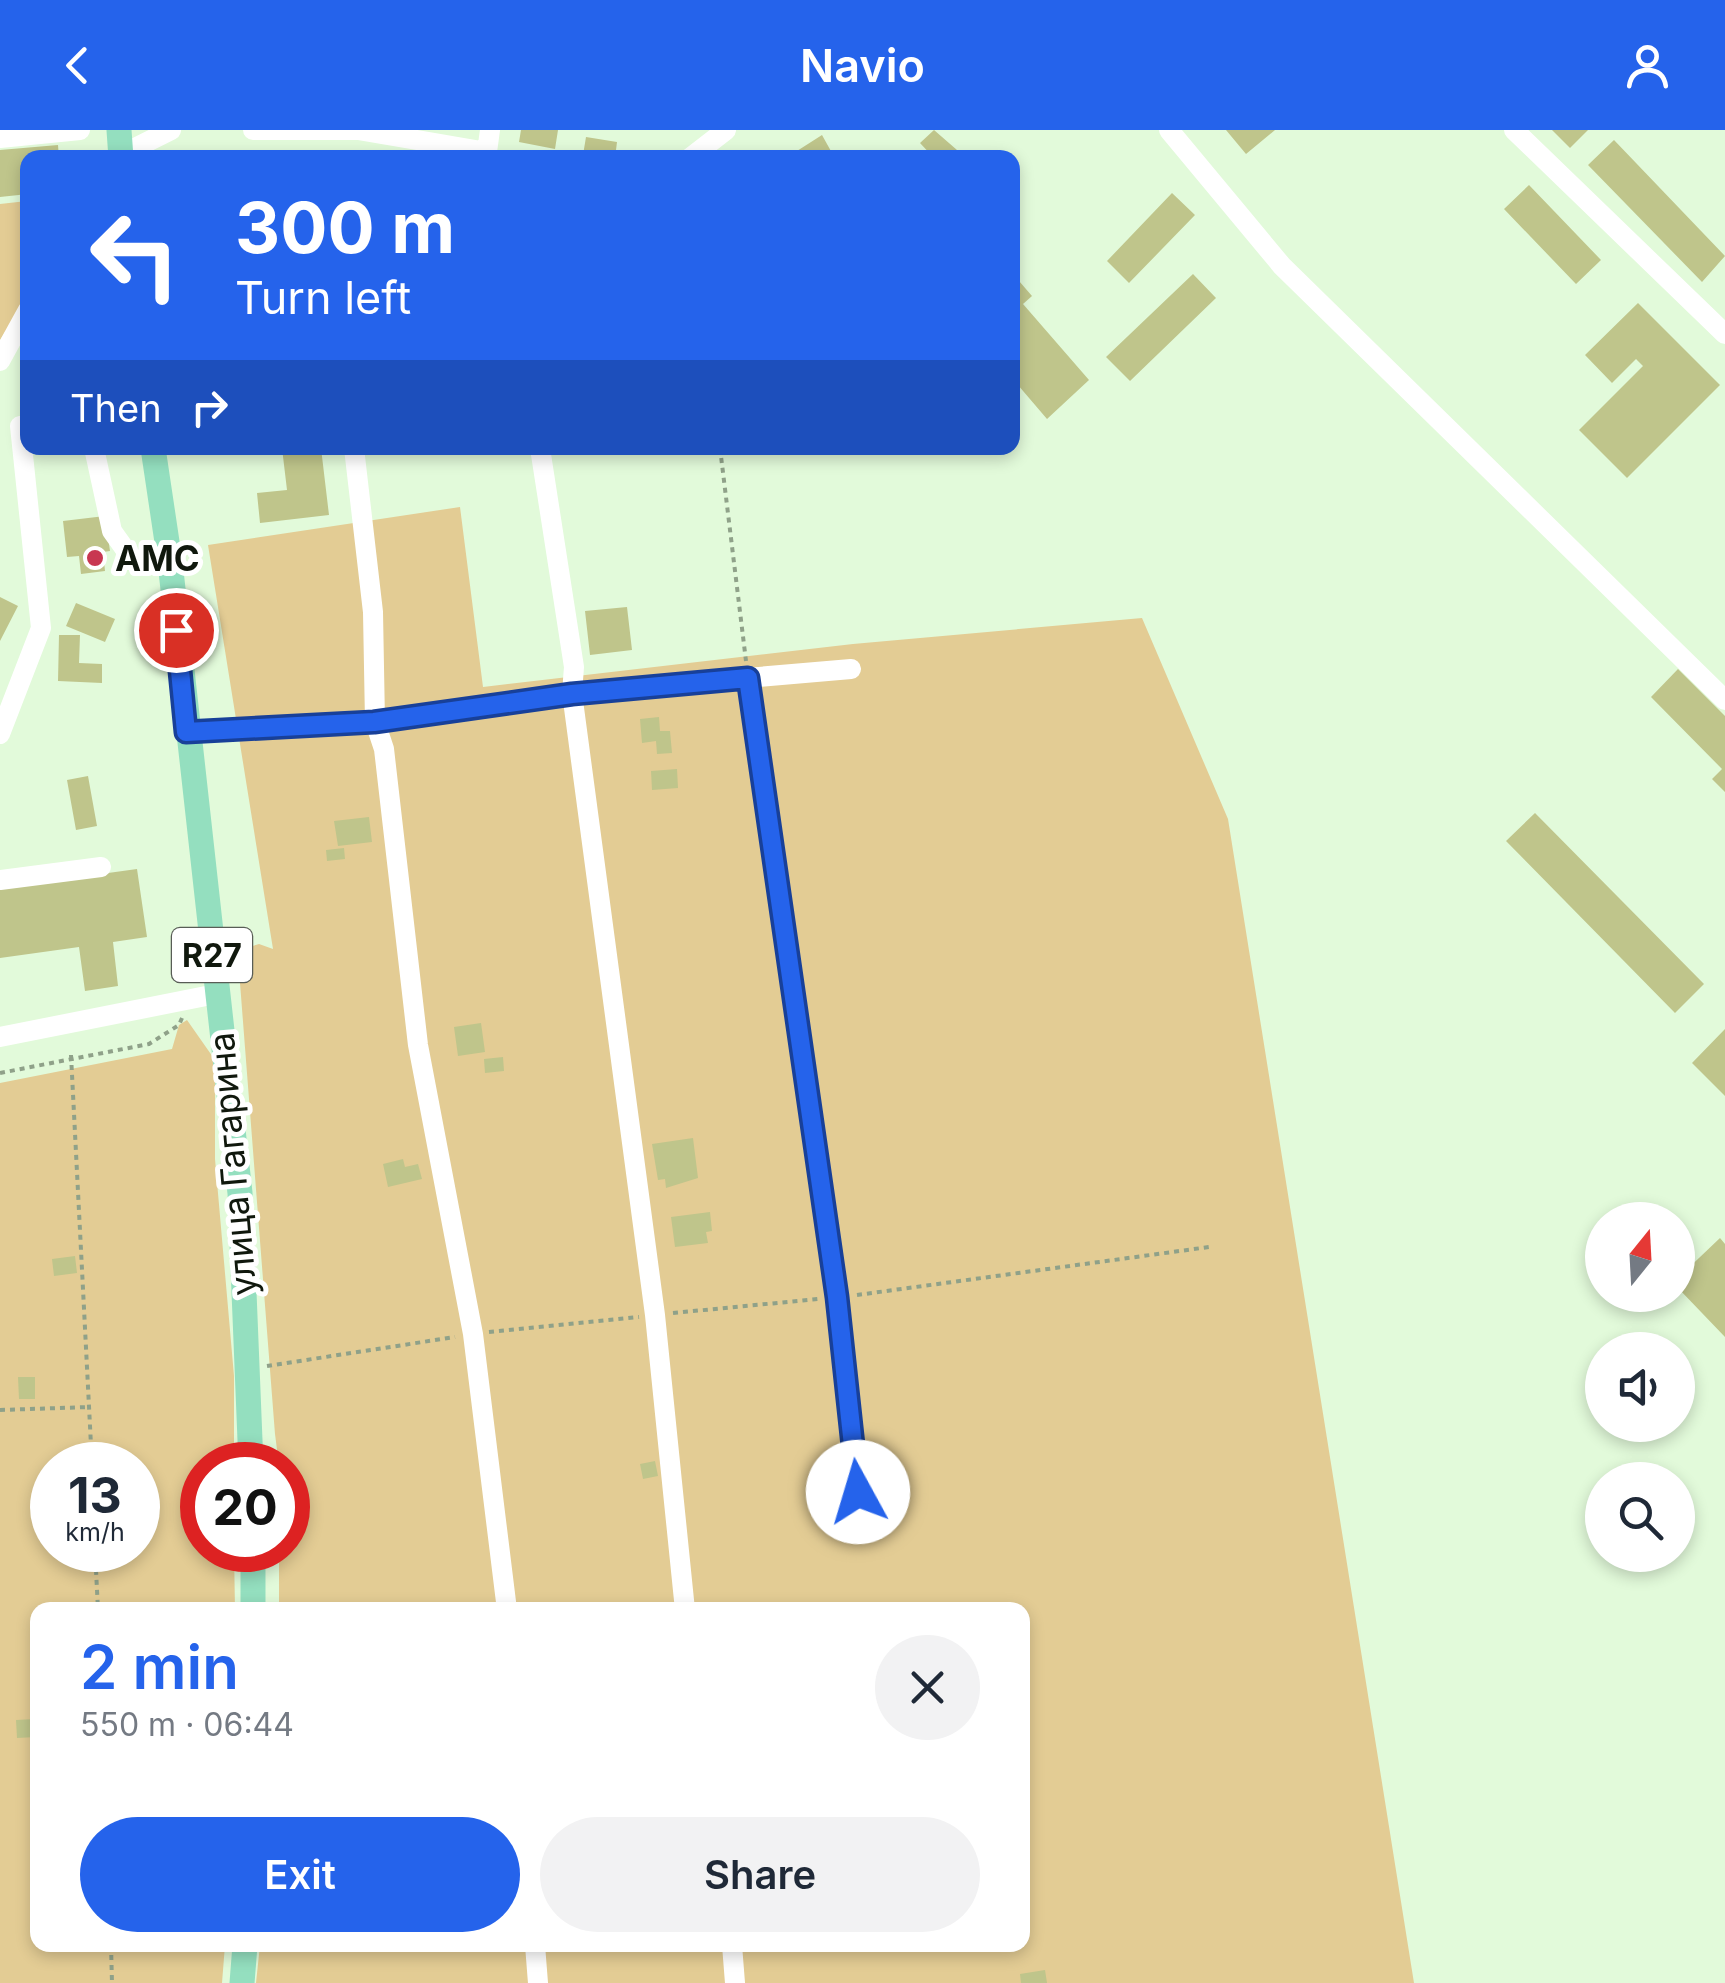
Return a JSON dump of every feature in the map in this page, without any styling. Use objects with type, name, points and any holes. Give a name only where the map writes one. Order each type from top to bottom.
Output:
[{"type":"main road","name":"улица Гагарина","points":[[154,455],[170,562],[240,1193],[251,1442]]},
{"type":"main road","points":[[253,1572],[253,1602]]},
{"type":"main road","points":[[242,1983],[244,1952]]},
{"type":"lane","points":[[0,138],[80,130]]},
{"type":"lane","points":[[120,147],[171,130]]},
{"type":"lane","points":[[253,130],[358,130],[466,150]]},
{"type":"lane","points":[[700,150],[726,130]]},
{"type":"lane","points":[[1169,130],[1282,266],[1725,700]]},
{"type":"lane","points":[[1514,130],[1725,334]]},
{"type":"lane","points":[[0,361],[20,325]]},
{"type":"lane","points":[[0,734],[41,628],[16,427]]},
{"type":"lane","points":[[96,455],[112,531],[132,559],[170,562]]},
{"type":"lane","points":[[355,455],[373,612],[374,722],[384,748],[418,1045],[474,1334],[506,1602]]},
{"type":"lane","points":[[541,455],[574,667],[572,694],[656,1315],[684,1602]]},
{"type":"lane","points":[[186,732],[374,722],[572,694],[851,669]]},
{"type":"lane","points":[[748,678],[837,1297],[863,1531]]},
{"type":"lane","points":[[0,880],[101,867]]},
{"type":"lane","points":[[0,1037],[216,994]]},
{"type":"lane","points":[[536,1952],[538,1983]]},
{"type":"lane","points":[[733,1952],[735,1983]]},
{"type":"path","points":[[721,455],[748,678]]},
{"type":"path","points":[[0,1073],[71,1056],[149,1044],[179,1025],[188,999]]},
{"type":"path","points":[[71,1056],[91,1442]]},
{"type":"path","points":[[247,1369],[474,1334],[837,1297],[1209,1247]]},
{"type":"path","points":[[0,1410],[90,1406]]},
{"type":"path","points":[[96,1572],[98,1602]]},
{"type":"path","points":[[110,1952],[112,1983]]},
{"type":"shaded area","points":[[20,202],[20,309],[0,340],[0,204]]},
{"type":"shaded area","points":[[460,507],[483,687],[853,644],[1142,618],[1228,819],[1414,1983],[256,1983],[259,1952],[1030,1952],[1030,1602],[279,1602],[279,1572],[310,1572],[310,1442],[276,1442],[240,983],[243,949],[259,944],[273,949],[208,545]]},
{"type":"shaded area","points":[[187,1020],[215,1060],[215,1159],[234,1376],[234,1442],[180,1442],[180,1572],[234,1572],[235,1602],[30,1602],[30,1952],[224,1952],[222,1983],[0,1983],[0,1083],[172,1049],[179,1025]]},
{"type":"building","points":[[521,130],[558,130],[555,149],[519,142]]},
{"type":"building","points":[[934,130],[957,150],[927,150],[920,143]]},
{"type":"building","points":[[1226,130],[1275,130],[1246,154]]},
{"type":"building","points":[[1552,130],[1588,130],[1570,148]]},
{"type":"building","points":[[822,135],[830,150],[799,150]]},
{"type":"building","points":[[586,137],[617,142],[616,150],[584,150]]},
{"type":"building","points":[[1614,140],[1725,256],[1702,282],[1588,165]]},
{"type":"building","points":[[58,145],[58,150],[20,150],[20,195],[0,197],[0,150]]},
{"type":"building","points":[[1529,185],[1601,260],[1576,284],[1504,209]]},
{"type":"building","points":[[1172,193],[1195,215],[1129,283],[1107,261]]},
{"type":"building","points":[[1193,274],[1216,298],[1130,381],[1106,357]]},
{"type":"building","points":[[1020,282],[1032,296],[1023,304],[1089,380],[1047,419],[1020,387]]},
{"type":"building","points":[[1638,303],[1720,385],[1627,478],[1579,430],[1643,366],[1636,359],[1612,383],[1585,355]]},
{"type":"building","points":[[283,455],[322,455],[329,515],[260,523],[257,493],[287,490]]},
{"type":"building","points":[[105,516],[110,551],[103,552],[105,571],[81,574],[79,556],[67,557],[63,521]]},
{"type":"building","points":[[0,597],[18,606],[0,641]]},
{"type":"building","points":[[76,603],[115,619],[105,642],[66,626]]},
{"type":"building","points":[[627,607],[632,650],[590,655],[585,611]]},
{"type":"building","points":[[59,635],[80,635],[79,663],[102,664],[102,683],[58,681]]},
{"type":"building","points":[[1678,669],[1725,716],[1725,792],[1712,779],[1722,769],[1651,697]]},
{"type":"building","points":[[659,717],[660,731],[670,731],[672,753],[657,754],[656,741],[642,743],[640,719]]},
{"type":"building","points":[[677,769],[678,788],[652,790],[651,771]]},
{"type":"building","points":[[88,776],[97,826],[76,830],[67,780]]},
{"type":"building","points":[[1535,813],[1704,984],[1675,1013],[1506,841]]},
{"type":"building","points":[[369,817],[372,842],[338,846],[334,821]]},
{"type":"building","points":[[344,848],[345,859],[327,861],[326,850]]},
{"type":"building","points":[[137,869],[147,937],[113,942],[118,986],[85,991],[79,947],[0,958],[0,888]]},
{"type":"building","points":[[481,1023],[485,1052],[458,1056],[454,1027]]},
{"type":"building","points":[[1725,1029],[1725,1096],[1692,1063]]},
{"type":"building","points":[[503,1057],[504,1071],[485,1073],[484,1059]]},
{"type":"building","points":[[693,1138],[698,1178],[666,1188],[665,1179],[658,1180],[652,1144]]},
{"type":"building","points":[[403,1159],[405,1167],[418,1164],[422,1179],[388,1187],[383,1164]]},
{"type":"building","points":[[710,1212],[712,1231],[706,1232],[708,1243],[675,1247],[671,1217]]},
{"type":"building","points":[[1720,1238],[1725,1244],[1725,1337],[1695,1306],[1695,1262]]},
{"type":"building","points":[[75,1256],[77,1273],[54,1276],[52,1259]]},
{"type":"building","points":[[18,1377],[35,1377],[35,1399],[19,1399]]},
{"type":"building","points":[[655,1461],[658,1476],[643,1479],[640,1464]]},
{"type":"building","points":[[30,1719],[30,1737],[17,1738],[16,1720]]},
{"type":"building","points":[[1045,1970],[1047,1983],[1021,1983],[1020,1974]]},
{"type":"place","name":"AMC","points":[[95,558]]},
{"type":"route","points":[[176,630],[186,732],[374,722],[572,694],[748,678],[837,1297],[858,1492]]}]
